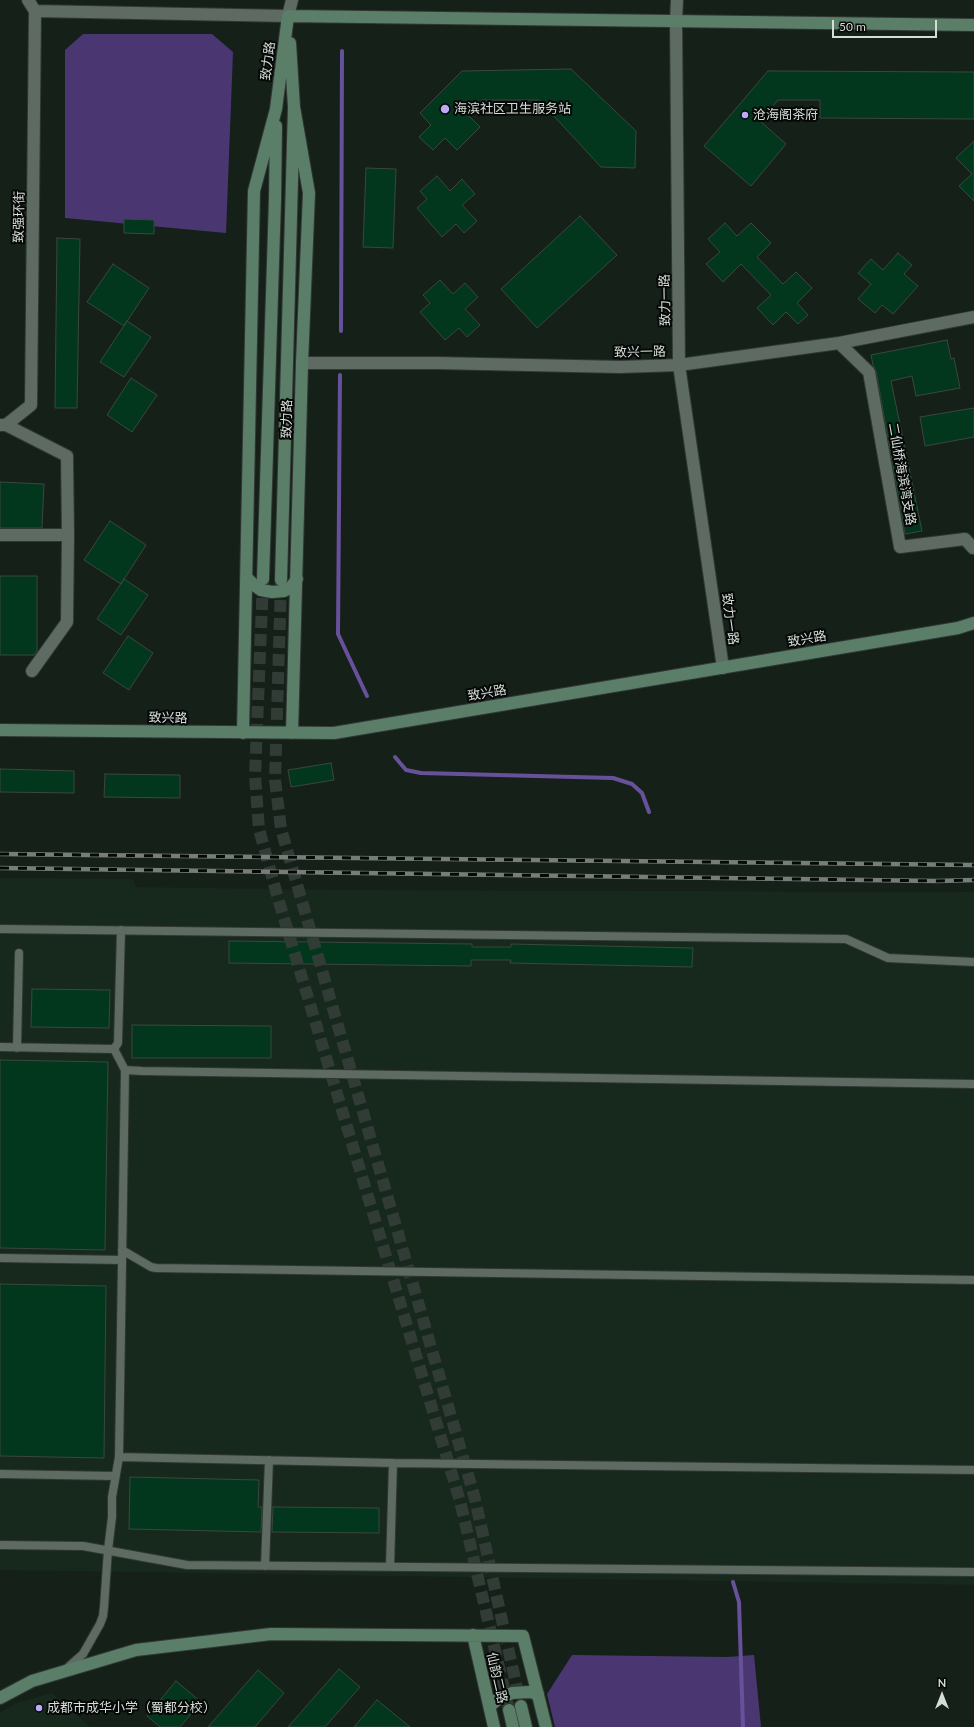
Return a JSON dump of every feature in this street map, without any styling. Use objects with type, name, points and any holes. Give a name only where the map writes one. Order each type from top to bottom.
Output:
[{"type":"street","points":[[28,0],[35,11],[288,16],[974,25]]},
{"type":"street","name":"致力路","points":[[263,579],[275,199],[276,109],[288,16],[292,0]]},
{"type":"street","name":"致力一路","points":[[677,0],[679,365],[723,668]]},
{"type":"street","name":"致强环街","points":[[3,425],[31,405],[35,11]]},
{"type":"street","name":"致力路","points":[[281,580],[294,107],[288,16]]},
{"type":"street","name":"致力路","points":[[292,733],[302,363],[310,193],[294,107]]},
{"type":"street","name":"致力路","points":[[244,733],[254,192],[276,109]]},
{"type":"street","name":"致兴一路","points":[[302,363],[437,363],[620,367],[679,365],[839,343],[974,317]]},
{"type":"street","name":"二仙桥海滨湾支路","points":[[839,343],[869,372],[900,547],[965,539],[972,548]]},
{"type":"street","points":[[3,425],[67,456],[68,622],[32,671]]},
{"type":"street","points":[[0,535],[68,535]]},
{"type":"street","points":[[247,578],[261,590],[272,592],[284,591],[291,587],[297,579]]},
{"type":"street","name":"致兴路","points":[[0,730],[334,733],[958,628],[974,623]]},
{"type":"street","points":[[0,1698],[32,1681],[136,1650],[271,1634],[523,1636],[546,1727]]},
{"type":"street","name":"仙韵二路","points":[[473,1635],[494,1727]]},
{"type":"street","points":[[490,1706],[498,1699],[512,1693],[529,1692],[538,1694]]},
{"type":"street","name":"仙韵二路","points":[[521,1706],[526,1727]]},
{"type":"street","name":"仙韵二路","points":[[509,1710],[513,1727]]},
{"type":"lane","points":[[0,929],[846,940],[888,958],[974,962]]},
{"type":"lane","points":[[114,1049],[118,1043],[121,930]]},
{"type":"lane","points":[[17,1048],[19,953]]},
{"type":"lane","points":[[0,1048],[114,1049]]},
{"type":"lane","points":[[64,1671],[83,1654],[104,1616],[115,1476],[119,1458],[125,1070],[114,1049]]},
{"type":"lane","points":[[125,1070],[142,1072],[974,1084]]},
{"type":"lane","points":[[122,1250],[156,1268],[974,1280]]},
{"type":"lane","points":[[0,1258],[122,1260]]},
{"type":"lane","points":[[119,1458],[974,1470]]},
{"type":"lane","points":[[265,1566],[269,1460]]},
{"type":"lane","points":[[390,1567],[393,1463]]},
{"type":"lane","points":[[0,1474],[115,1476]]},
{"type":"lane","points":[[0,1545],[83,1546],[187,1566],[974,1572]]},
{"type":"shaded area","points":[[83,34],[212,34],[233,52],[226,233],[65,218],[65,50]]},
{"type":"shaded area","points":[[0,878],[133,879],[136,887],[341,890],[974,892],[974,1585],[0,1570]]},
{"type":"shaded area","points":[[572,1655],[727,1657],[754,1655],[761,1727],[555,1727],[547,1694]]},
{"type":"shaded area","name":"成都市成华小学（蜀都分校）","points":[[52,1693],[90,1727],[0,1727],[0,1713],[16,1703]]},
{"type":"building","points":[[571,69],[636,131],[635,168],[601,167],[539,100],[482,100],[468,115],[480,127],[457,150],[445,138],[433,150],[419,137],[431,125],[420,113],[462,71]]},
{"type":"building","points":[[768,71],[974,72],[974,119],[820,118],[820,100],[778,100],[760,121],[786,144],[751,186],[704,146]]},
{"type":"building","points":[[974,141],[974,201],[959,186],[972,174],[956,158]]},
{"type":"building","points":[[366,168],[396,169],[393,248],[363,247]]},
{"type":"building","points":[[437,176],[450,191],[462,179],[475,194],[462,205],[477,221],[464,233],[456,224],[442,237],[417,208],[427,199],[420,191]]},
{"type":"building","points":[[580,216],[617,255],[537,328],[501,289]]},
{"type":"building","points":[[124,219],[154,220],[154,234],[124,233]]},
{"type":"building","points":[[725,223],[737,236],[751,223],[771,243],[757,257],[783,284],[796,272],[812,288],[797,303],[808,315],[798,324],[786,312],[773,325],[757,308],[771,295],[741,264],[723,282],[706,264],[720,252],[708,239]]},
{"type":"building","points":[[57,238],[80,239],[77,408],[55,408]]},
{"type":"building","points":[[898,253],[912,265],[904,274],[918,286],[893,314],[882,305],[875,313],[858,299],[871,284],[858,273],[871,259],[883,270]]},
{"type":"building","points":[[113,264],[149,288],[124,326],[87,302]]},
{"type":"building","points":[[440,280],[453,294],[465,283],[478,297],[465,309],[480,325],[467,337],[459,328],[445,340],[420,312],[430,303],[423,295]]},
{"type":"building","points":[[127,321],[151,337],[124,377],[100,362]]},
{"type":"building","points":[[947,340],[951,359],[954,358],[960,388],[916,396],[912,376],[891,381],[922,531],[905,534],[876,371],[871,355]]},
{"type":"building","points":[[131,378],[157,395],[132,432],[107,415]]},
{"type":"building","points":[[974,408],[974,437],[925,446],[920,417]]},
{"type":"building","points":[[0,482],[44,484],[42,528],[0,528]]},
{"type":"building","points":[[110,521],[146,545],[121,584],[84,560]]},
{"type":"building","points":[[0,576],[37,576],[37,651],[34,655],[0,655]]},
{"type":"building","points":[[124,579],[148,595],[121,635],[97,619]]},
{"type":"building","points":[[128,636],[153,653],[129,690],[103,673]]},
{"type":"building","points":[[331,763],[334,780],[291,787],[288,770]]},
{"type":"building","points":[[0,769],[74,771],[74,793],[0,792]]},
{"type":"building","points":[[105,774],[180,775],[180,798],[104,797]]},
{"type":"building","points":[[229,941],[472,944],[472,947],[511,947],[511,944],[693,948],[692,967],[510,963],[511,960],[471,960],[471,966],[229,963]]},
{"type":"building","points":[[32,989],[110,990],[109,1028],[31,1027]]},
{"type":"building","points":[[132,1025],[271,1026],[271,1058],[132,1058]]},
{"type":"building","points":[[0,1060],[108,1062],[105,1250],[0,1248]]},
{"type":"building","points":[[0,1284],[106,1286],[104,1458],[0,1456]]},
{"type":"building","points":[[130,1477],[259,1480],[258,1507],[262,1507],[261,1532],[129,1529]]},
{"type":"building","points":[[273,1507],[379,1508],[379,1533],[272,1532]]},
{"type":"building","points":[[339,1669],[360,1687],[325,1727],[288,1727]]},
{"type":"building","points":[[258,1670],[284,1693],[255,1727],[208,1727]]},
{"type":"building","points":[[176,1681],[201,1702],[180,1727],[160,1727],[147,1716]]},
{"type":"building","points":[[377,1700],[410,1727],[354,1727]]},
{"type":"waterway","points":[[341,331],[342,51]]},
{"type":"waterway","points":[[340,375],[338,634],[367,696]]},
{"type":"waterway","points":[[395,757],[406,770],[421,773],[613,778],[632,784],[642,793],[649,812]]},
{"type":"waterway","points":[[733,1582],[739,1602],[743,1727]]},
{"type":"tunnel","points":[[263,580],[255,776],[259,829],[277,895],[460,1501],[509,1710]]},
{"type":"tunnel","points":[[281,582],[275,780],[281,829],[475,1499],[521,1706]]},
{"type":"railway","points":[[0,854],[974,865]]},
{"type":"railway","points":[[0,868],[937,881],[974,880]]},
{"type":"place","name":"海滨社区卫生服务站","points":[[445,109]]},
{"type":"place","name":"沧海阁茶府","points":[[745,115]]},
{"type":"place","name":"成都市成华小学（蜀都分校）","points":[[39,1708]]}]
